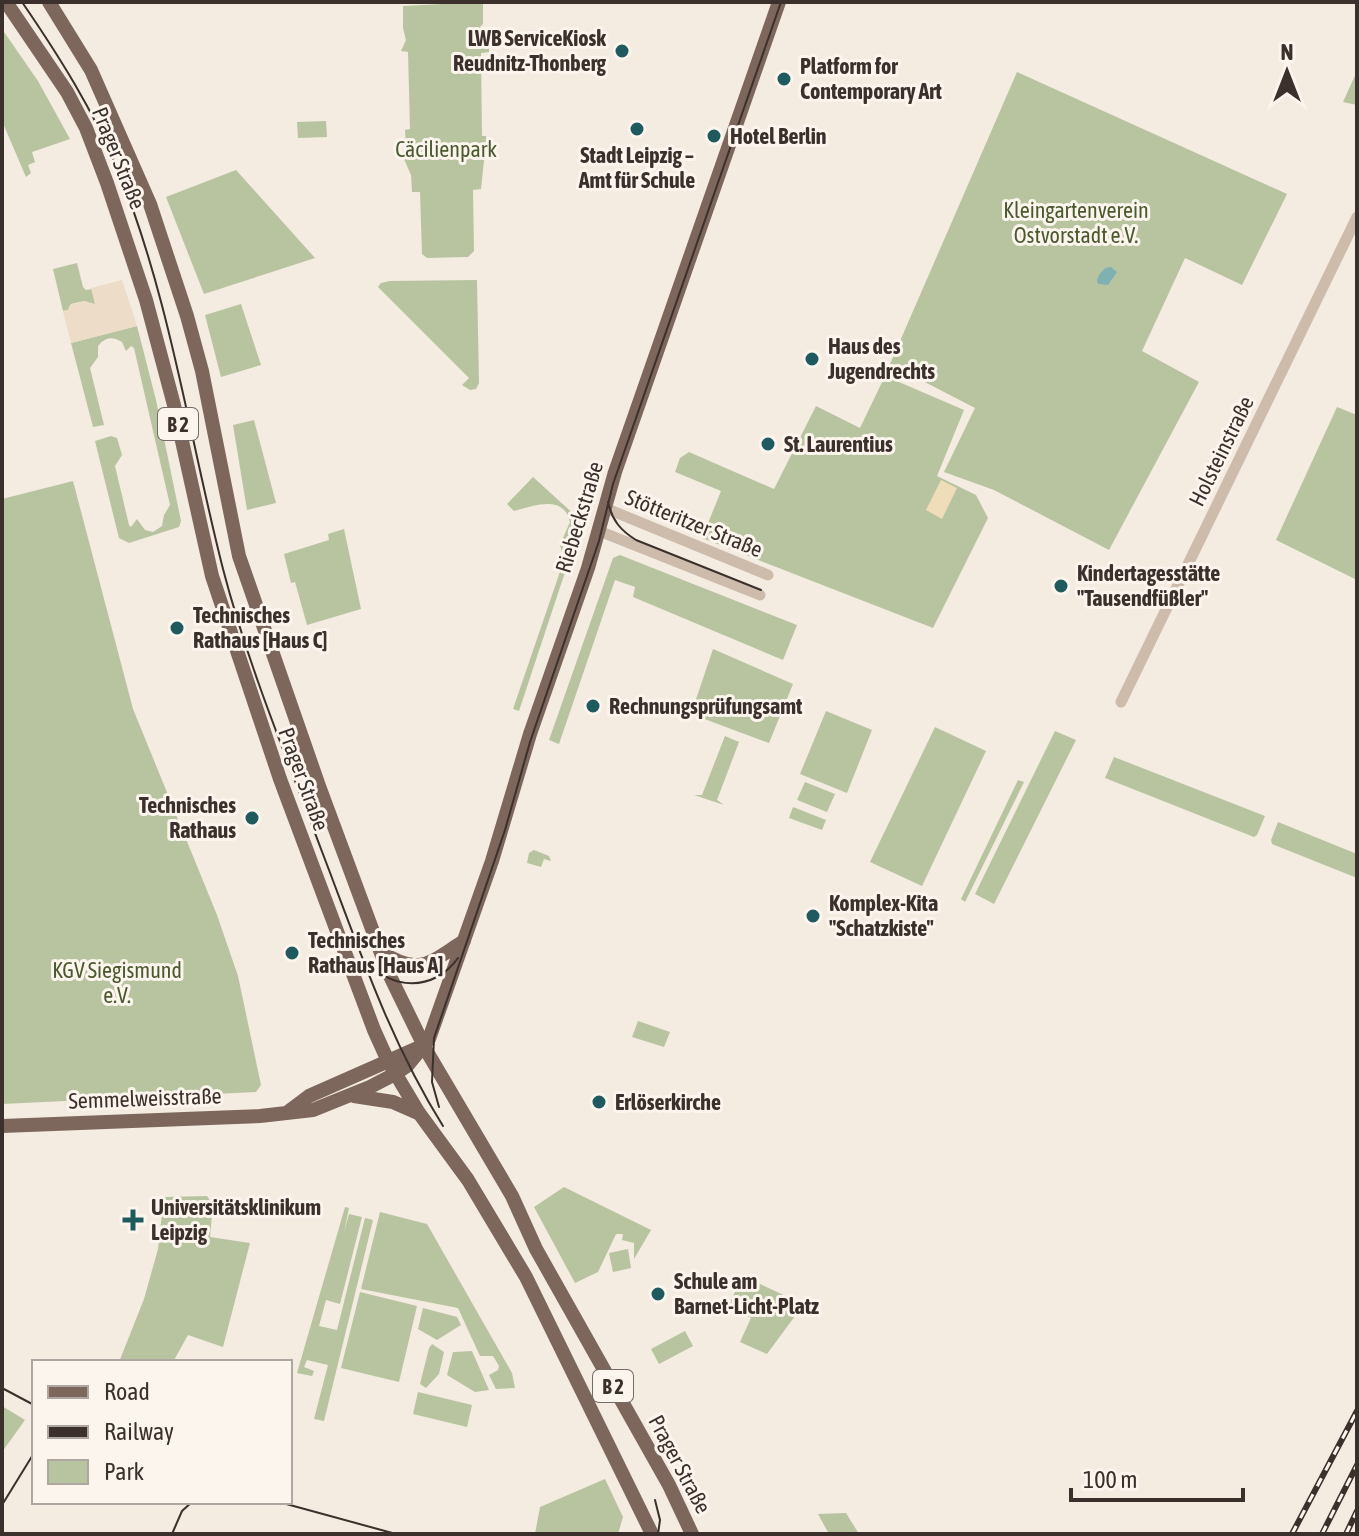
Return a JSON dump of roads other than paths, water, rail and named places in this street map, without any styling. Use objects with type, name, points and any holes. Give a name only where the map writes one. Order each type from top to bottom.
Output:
[{"type":"main road","name":"Prager Straße","points":[[6,2],[67,92],[86,128],[107,183],[150,315],[174,405],[212,576],[280,779],[374,1030],[419,1113],[468,1180],[526,1277],[652,1534]]},
{"type":"main road","name":"Prager Straße","points":[[49,2],[91,70],[150,204],[198,358],[239,556],[276,666],[400,999],[512,1196],[536,1249],[669,1485],[692,1534]]},
{"type":"main road","name":"Riebeckstraße","points":[[424,1045],[436,1024],[599,531],[615,472],[779,2]]},
{"type":"main road","points":[[381,952],[399,964],[416,966],[434,960],[464,941]]},
{"type":"main road","name":"Semmelweisstraße","points":[[289,1111],[309,1096],[392,1068],[407,1066],[424,1045]]},
{"type":"main road","name":"Semmelweisstraße","points":[[2,1126],[260,1116],[313,1110],[352,1095],[392,1068]]},
{"type":"main road","points":[[352,1095],[393,1102],[419,1113]]},
{"type":"street","name":"Holsteinstraße","points":[[1121,702],[1357,217]]},
{"type":"street","name":"Stötteritzer Straße","points":[[605,508],[768,575]]},
{"type":"street","name":"Stötteritzer Straße","points":[[599,531],[760,595]]},
{"type":"water","points":[[1111,267],[1117,272],[1108,285],[1099,284],[1100,274]]},
{"type":"tram line","points":[[22,2],[98,126],[136,218],[165,317],[223,569],[256,675],[375,990],[406,1059],[443,1126]]},
{"type":"tram line","points":[[439,1107],[432,1082],[434,1038],[599,541],[613,484],[781,2]]},
{"type":"tram line","points":[[608,502],[618,524],[636,540],[761,590]]},
{"type":"tram line","points":[[365,959],[387,977],[412,983],[437,977],[458,958]]},
{"type":"tram line","points":[[2,1388],[32,1404]]},
{"type":"tram line","points":[[2,1505],[32,1456]]},
{"type":"tram line","points":[[655,1500],[660,1520],[658,1534]]},
{"type":"tram line","points":[[172,1534],[182,1511],[190,1504]]},
{"type":"tram line","points":[[286,1504],[396,1534]]},
{"type":"railway","points":[[1292,1534],[1357,1411]]},
{"type":"railway","points":[[1322,1534],[1357,1465]]},
{"type":"railway","points":[[1346,1534],[1357,1511]]},
{"type":"place","name":"LWB ServiceKiosk Reudnitz-Thonberg","points":[[622,51]]},
{"type":"place","name":"Platform for Contemporary Art","points":[[784,79]]},
{"type":"place","name":"Stadt Leipzig – Amt für Schule","points":[[637,129]]},
{"type":"place","name":"Hotel Berlin","points":[[714,136]]},
{"type":"place","name":"Haus des Jugendrechts","points":[[812,359]]},
{"type":"place","name":"St. Laurentius","points":[[768,444]]},
{"type":"place","name":"Kindertagesstätte \"Tausendfüßler\"","points":[[1061,586]]},
{"type":"place","name":"Technisches Rathaus [Haus C]","points":[[177,628]]},
{"type":"place","name":"Rechnungsprüfungsamt","points":[[593,706]]},
{"type":"place","name":"Technisches Rathaus","points":[[252,818]]},
{"type":"place","name":"Komplex-Kita \"Schatzkiste\"","points":[[813,916]]},
{"type":"place","name":"Technisches Rathaus [Haus A]","points":[[292,953]]},
{"type":"place","name":"Erlöserkirche","points":[[599,1102]]},
{"type":"place","name":"Universitätsklinikum Leipzig","points":[[133,1220]]},
{"type":"place","name":"Schule am Barnet-Licht-Platz","points":[[658,1294]]},
{"type":"park label","name":"Cäcilienpark","points":[[446,149]]},
{"type":"park label","name":"Kleingartenverein Ostvorstadt e.V.","points":[[1076,222]]},
{"type":"park label","name":"KGV Siegismund e.V.","points":[[117,982]]}]
